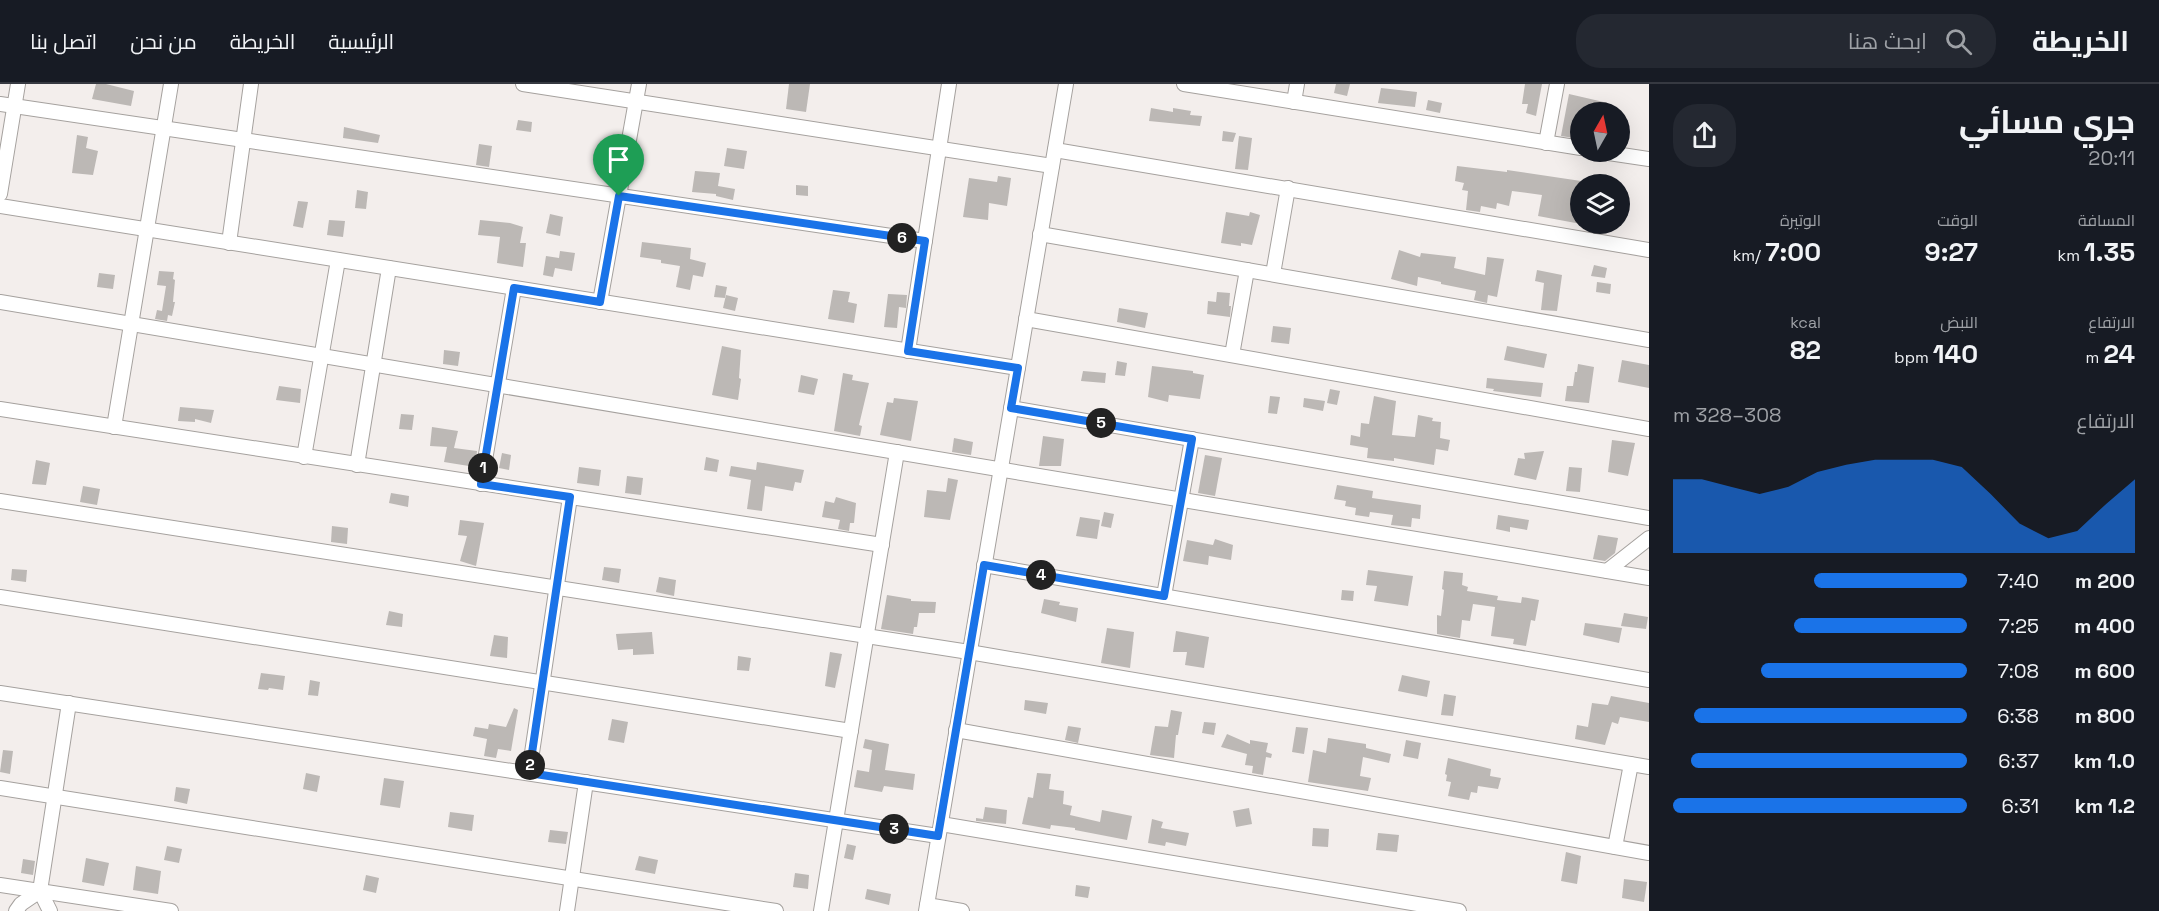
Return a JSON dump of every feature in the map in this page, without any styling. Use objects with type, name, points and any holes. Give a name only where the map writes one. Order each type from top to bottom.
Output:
[{"type":"street","points":[[0,194],[7,105],[18,84]]},
{"type":"street","points":[[114,428],[171,84]]},
{"type":"street","points":[[229,243],[251,84]]},
{"type":"street","points":[[523,84],[1052,166]]},
{"type":"street","points":[[600,302],[639,84]]},
{"type":"street","points":[[908,351],[949,84]]},
{"type":"street","points":[[962,911],[926,908],[1066,84]]},
{"type":"street","points":[[1184,84],[1570,146]]},
{"type":"street","points":[[1294,102],[1297,84]]},
{"type":"street","points":[[1546,143],[1557,84]]},
{"type":"street","points":[[7,105],[925,241]]},
{"type":"street","points":[[1054,150],[1649,250]]},
{"type":"street","points":[[1630,156],[1649,159]]},
{"type":"street","points":[[1273,274],[1288,188]]},
{"type":"street","points":[[0,206],[1018,368]]},
{"type":"street","points":[[1040,234],[1649,340]]},
{"type":"street","points":[[304,457],[338,260]]},
{"type":"street","points":[[357,465],[389,268]]},
{"type":"street","points":[[1232,355],[1247,270]]},
{"type":"street","points":[[481,484],[514,288]]},
{"type":"street","points":[[0,302],[1649,578]]},
{"type":"street","points":[[1026,319],[1649,429]]},
{"type":"street","points":[[1011,408],[1649,518]]},
{"type":"street","points":[[0,409],[882,545]]},
{"type":"street","points":[[1164,596],[1192,439]]},
{"type":"street","points":[[821,911],[897,452]]},
{"type":"street","points":[[529,773],[570,497]]},
{"type":"street","points":[[0,501],[969,652],[1649,767]]},
{"type":"street","points":[[1607,571],[1649,538]]},
{"type":"street","points":[[984,565],[1649,680]]},
{"type":"street","points":[[0,597],[851,731]]},
{"type":"street","points":[[0,693],[836,820],[939,830],[1459,911]]},
{"type":"street","points":[[50,911],[40,891],[69,703]]},
{"type":"street","points":[[956,730],[1649,853]]},
{"type":"street","points":[[1615,847],[1631,764]]},
{"type":"street","points":[[567,911],[586,782]]},
{"type":"street","points":[[0,788],[776,911]]},
{"type":"street","points":[[0,885],[171,911]]},
{"type":"street","points":[[16,911],[21,904],[40,891]]},
{"type":"building","points":[[96,84],[106,84],[134,91],[131,106],[92,99]]},
{"type":"building","points":[[789,84],[810,84],[806,112],[786,109]]},
{"type":"building","points":[[1336,84],[1350,84],[1347,96],[1334,93]]},
{"type":"building","points":[[1525,84],[1542,84],[1536,116],[1526,113],[1528,104],[1522,104]]},
{"type":"building","points":[[1381,88],[1417,92],[1415,107],[1378,103]]},
{"type":"building","points":[[1569,94],[1604,102],[1570,102],[1570,137],[1561,136]]},
{"type":"building","points":[[1428,100],[1442,103],[1440,113],[1426,110]]},
{"type":"building","points":[[1151,108],[1173,112],[1173,108],[1191,111],[1190,115],[1202,116],[1200,126],[1149,121]]},
{"type":"building","points":[[518,120],[532,122],[531,132],[516,130]]},
{"type":"building","points":[[344,127],[380,135],[378,143],[343,138]]},
{"type":"building","points":[[1223,131],[1236,133],[1233,142],[1222,141]]},
{"type":"building","points":[[77,135],[88,137],[86,148],[98,151],[93,175],[72,173]]},
{"type":"building","points":[[1239,136],[1252,138],[1248,170],[1235,169]]},
{"type":"building","points":[[479,144],[492,146],[489,167],[476,165]]},
{"type":"building","points":[[727,148],[747,151],[744,169],[724,166]]},
{"type":"building","points":[[1457,166],[1507,172],[1507,170],[1570,179],[1570,222],[1538,216],[1542,195],[1512,191],[1509,206],[1497,203],[1496,209],[1481,206],[1480,212],[1466,210],[1468,191],[1462,190],[1464,183],[1455,181]]},
{"type":"building","points":[[695,171],[720,173],[718,186],[735,189],[733,200],[716,196],[716,194],[692,192]]},
{"type":"building","points":[[998,176],[1011,178],[1007,206],[989,203],[988,220],[963,217],[969,178],[997,182]]},
{"type":"building","points":[[796,185],[808,186],[808,196],[796,195]]},
{"type":"building","points":[[357,190],[368,192],[366,209],[355,208]]},
{"type":"building","points":[[298,201],[308,202],[303,228],[293,226]]},
{"type":"building","points":[[1226,212],[1249,216],[1250,212],[1260,215],[1252,245],[1221,243]]},
{"type":"building","points":[[550,214],[563,217],[560,236],[546,233]]},
{"type":"building","points":[[329,220],[345,221],[343,237],[327,235]]},
{"type":"building","points":[[480,220],[510,223],[523,227],[520,243],[526,243],[523,267],[497,263],[500,237],[478,235]]},
{"type":"building","points":[[642,242],[691,248],[690,259],[706,263],[703,277],[693,275],[690,290],[676,287],[680,266],[640,257]]},
{"type":"building","points":[[1399,250],[1420,257],[1421,253],[1456,257],[1454,268],[1485,275],[1487,257],[1504,259],[1497,297],[1488,295],[1487,303],[1474,300],[1476,291],[1441,284],[1441,282],[1418,277],[1417,286],[1391,279]]},
{"type":"building","points":[[560,251],[575,253],[572,271],[555,268],[553,277],[543,275],[546,256],[559,258]]},
{"type":"building","points":[[1594,265],[1607,268],[1605,278],[1591,276]]},
{"type":"building","points":[[1537,270],[1562,275],[1557,311],[1541,310],[1544,283],[1535,281]]},
{"type":"building","points":[[159,271],[174,272],[173,302],[175,302],[172,316],[168,315],[167,321],[155,319],[157,310],[162,311],[166,286],[157,285]]},
{"type":"building","points":[[99,273],[115,275],[113,289],[97,287]]},
{"type":"building","points":[[1597,282],[1611,284],[1610,294],[1596,292]]},
{"type":"building","points":[[716,285],[727,287],[725,298],[714,297]]},
{"type":"building","points":[[833,290],[850,292],[848,302],[857,304],[854,323],[828,319]]},
{"type":"building","points":[[1217,292],[1230,293],[1230,317],[1207,314],[1208,301],[1216,302]]},
{"type":"building","points":[[888,294],[907,295],[906,308],[899,307],[897,328],[884,327]]},
{"type":"building","points":[[726,295],[738,298],[735,311],[723,308]]},
{"type":"building","points":[[1119,308],[1148,313],[1145,328],[1117,322]]},
{"type":"building","points":[[1273,326],[1291,328],[1289,344],[1271,342]]},
{"type":"building","points":[[722,346],[741,350],[738,400],[712,395]]},
{"type":"building","points":[[1507,346],[1547,354],[1544,368],[1504,360]]},
{"type":"building","points":[[444,350],[460,352],[458,366],[443,364]]},
{"type":"building","points":[[1622,360],[1649,365],[1649,388],[1618,382]]},
{"type":"building","points":[[1117,361],[1127,363],[1125,376],[1115,375]]},
{"type":"building","points":[[1578,364],[1594,367],[1589,403],[1565,401],[1567,386],[1573,386]]},
{"type":"building","points":[[1152,366],[1193,371],[1193,373],[1204,375],[1200,399],[1169,395],[1168,402],[1148,397]]},
{"type":"building","points":[[1083,371],[1106,373],[1105,383],[1081,381]]},
{"type":"building","points":[[843,373],[853,375],[852,380],[869,383],[859,425],[862,426],[860,436],[834,431]]},
{"type":"building","points":[[801,375],[818,379],[814,395],[798,392]]},
{"type":"building","points":[[1487,378],[1543,383],[1541,397],[1493,391],[1494,389],[1486,388]]},
{"type":"building","points":[[279,386],[301,389],[300,403],[276,400]]},
{"type":"building","points":[[1330,389],[1340,391],[1337,405],[1327,403]]},
{"type":"building","points":[[1270,396],[1280,397],[1277,414],[1268,413]]},
{"type":"building","points":[[1374,396],[1396,401],[1392,435],[1415,437],[1418,415],[1433,418],[1432,421],[1441,422],[1440,438],[1450,440],[1448,451],[1436,449],[1434,465],[1394,458],[1394,461],[1367,458],[1368,448],[1350,445],[1351,435],[1360,437],[1361,423],[1369,424]]},
{"type":"building","points":[[894,398],[918,401],[911,441],[880,435],[887,402],[893,403]]},
{"type":"building","points":[[1304,398],[1325,401],[1323,411],[1303,407]]},
{"type":"building","points":[[180,407],[214,410],[211,423],[195,419],[195,422],[178,421]]},
{"type":"building","points":[[401,414],[414,415],[412,430],[399,429]]},
{"type":"building","points":[[432,427],[458,431],[454,448],[477,451],[475,467],[444,462],[447,447],[430,446]]},
{"type":"building","points":[[1043,436],[1064,439],[1061,466],[1039,466]]},
{"type":"building","points":[[954,438],[973,442],[971,455],[952,452]]},
{"type":"building","points":[[1612,440],[1635,443],[1628,476],[1608,472]]},
{"type":"building","points":[[1544,451],[1536,480],[1514,475],[1518,458],[1525,459],[1524,453]]},
{"type":"building","points":[[502,453],[511,455],[509,470],[499,468]]},
{"type":"building","points":[[1205,455],[1222,458],[1215,496],[1198,493]]},
{"type":"building","points":[[706,457],[719,460],[717,472],[704,470]]},
{"type":"building","points":[[36,460],[50,463],[46,485],[32,484]]},
{"type":"building","points":[[757,462],[804,470],[801,483],[795,482],[793,491],[765,486],[762,511],[747,509],[751,480],[729,476],[731,466],[756,470]]},
{"type":"building","points":[[579,467],[601,470],[599,486],[577,483]]},
{"type":"building","points":[[1569,467],[1582,468],[1580,492],[1566,491]]},
{"type":"building","points":[[627,476],[643,478],[641,495],[625,493]]},
{"type":"building","points":[[948,478],[958,480],[950,520],[924,517],[927,490],[946,492]]},
{"type":"building","points":[[1337,485],[1373,491],[1372,498],[1421,505],[1420,519],[1412,518],[1411,527],[1391,525],[1393,515],[1370,512],[1369,517],[1355,515],[1356,508],[1345,506],[1346,501],[1334,499]]},
{"type":"building","points":[[83,486],[100,489],[97,505],[80,502]]},
{"type":"building","points":[[391,493],[409,496],[408,507],[389,503]]},
{"type":"building","points":[[836,497],[856,503],[854,523],[850,523],[849,531],[838,529],[840,520],[822,517],[825,501],[834,503]]},
{"type":"building","points":[[1104,512],[1114,514],[1111,528],[1101,526]]},
{"type":"building","points":[[1498,515],[1529,520],[1527,530],[1510,527],[1510,532],[1496,529]]},
{"type":"building","points":[[1080,517],[1100,520],[1097,539],[1076,536]]},
{"type":"building","points":[[460,520],[484,523],[476,566],[460,561],[467,536],[458,535]]},
{"type":"building","points":[[332,526],[348,528],[347,544],[331,542]]},
{"type":"building","points":[[1598,535],[1618,538],[1615,553],[1605,561],[1593,559]]},
{"type":"building","points":[[1215,539],[1233,545],[1231,560],[1209,556],[1208,565],[1183,561],[1187,540],[1213,545]]},
{"type":"building","points":[[604,567],[621,569],[619,583],[602,580]]},
{"type":"building","points":[[12,569],[27,570],[26,582],[11,580]]},
{"type":"building","points":[[1368,570],[1413,576],[1408,606],[1374,601],[1377,586],[1366,585]]},
{"type":"building","points":[[1444,571],[1463,573],[1462,585],[1468,587],[1467,591],[1498,596],[1497,600],[1521,603],[1522,597],[1539,600],[1535,621],[1531,620],[1526,646],[1513,644],[1514,639],[1491,636],[1495,607],[1473,604],[1470,621],[1462,620],[1460,638],[1437,634],[1437,615],[1441,616],[1444,590],[1442,589]]},
{"type":"building","points":[[659,577],[676,580],[674,596],[656,592]]},
{"type":"building","points":[[1342,590],[1354,591],[1353,601],[1341,600]]},
{"type":"building","points":[[887,595],[911,599],[911,601],[936,602],[935,613],[919,613],[917,627],[914,627],[913,634],[881,629]]},
{"type":"building","points":[[1044,599],[1060,602],[1059,605],[1078,608],[1076,622],[1041,613]]},
{"type":"building","points":[[389,611],[403,614],[402,627],[386,625]]},
{"type":"building","points":[[1624,613],[1648,617],[1646,629],[1621,626]]},
{"type":"building","points":[[1585,623],[1622,628],[1619,643],[1583,635]]},
{"type":"building","points":[[1107,628],[1134,632],[1130,668],[1101,663]]},
{"type":"building","points":[[1176,631],[1209,637],[1204,668],[1185,665],[1187,652],[1173,652]]},
{"type":"building","points":[[652,632],[654,654],[633,655],[633,649],[618,650],[616,634]]},
{"type":"building","points":[[494,635],[508,637],[507,658],[490,656]]},
{"type":"building","points":[[830,652],[842,654],[835,688],[825,686]]},
{"type":"building","points":[[738,656],[751,658],[749,671],[737,670]]},
{"type":"building","points":[[261,673],[285,676],[283,690],[258,689]]},
{"type":"building","points":[[1402,675],[1430,681],[1427,697],[1398,691]]},
{"type":"building","points":[[310,680],[320,682],[318,696],[308,695]]},
{"type":"building","points":[[1444,694],[1456,696],[1453,716],[1441,715]]},
{"type":"building","points":[[1611,696],[1649,703],[1649,722],[1620,717],[1618,724],[1612,722],[1605,745],[1575,739],[1577,725],[1588,727],[1592,703],[1608,705]]},
{"type":"building","points":[[1025,700],[1048,703],[1046,714],[1024,710]]},
{"type":"building","points":[[514,708],[518,710],[511,751],[498,749],[496,758],[484,756],[487,739],[473,736],[475,727],[488,729],[489,724],[506,727]]},
{"type":"building","points":[[1171,710],[1182,712],[1178,735],[1176,735],[1174,758],[1150,755],[1155,726],[1168,727]]},
{"type":"building","points":[[612,719],[628,722],[624,743],[608,740]]},
{"type":"building","points":[[1204,722],[1216,723],[1214,735],[1202,733]]},
{"type":"building","points":[[1068,726],[1081,728],[1078,743],[1065,740]]},
{"type":"building","points":[[1296,727],[1308,728],[1304,754],[1292,752]]},
{"type":"building","points":[[1227,734],[1250,744],[1250,740],[1268,743],[1266,752],[1272,754],[1271,758],[1266,757],[1263,775],[1252,773],[1253,766],[1245,765],[1247,754],[1221,747]]},
{"type":"building","points":[[1328,738],[1366,744],[1366,748],[1391,754],[1389,763],[1363,757],[1360,776],[1371,778],[1368,791],[1308,782],[1313,750],[1326,753]]},
{"type":"building","points":[[865,739],[889,744],[885,770],[915,774],[913,790],[884,786],[882,792],[854,787],[857,770],[869,772],[872,750],[863,748]]},
{"type":"building","points":[[1406,740],[1421,743],[1418,759],[1403,756]]},
{"type":"building","points":[[3,750],[13,751],[10,774],[0,772]]},
{"type":"building","points":[[1448,758],[1491,769],[1490,776],[1501,778],[1498,789],[1478,786],[1477,793],[1471,792],[1469,800],[1448,796],[1451,782],[1446,781],[1447,775],[1445,774]]},
{"type":"building","points":[[306,773],[320,776],[317,792],[303,789]]},
{"type":"building","points":[[1037,773],[1051,774],[1049,789],[1064,791],[1063,804],[1072,806],[1070,815],[1100,822],[1102,810],[1132,816],[1127,840],[1075,830],[1075,828],[1051,825],[1050,829],[1022,824],[1028,797],[1033,798]]},
{"type":"building","points":[[384,778],[404,781],[400,808],[380,805]]},
{"type":"building","points":[[176,787],[190,789],[187,804],[174,801]]},
{"type":"building","points":[[985,807],[1007,810],[1006,824],[976,821],[976,818],[983,819]]},
{"type":"building","points":[[1249,808],[1252,824],[1236,827],[1233,811]]},
{"type":"building","points":[[450,812],[474,815],[472,831],[448,827]]},
{"type":"building","points":[[1152,819],[1163,822],[1161,828],[1189,833],[1186,846],[1166,842],[1165,846],[1148,843]]},
{"type":"building","points":[[1313,828],[1329,829],[1328,847],[1312,846]]},
{"type":"building","points":[[550,830],[568,832],[566,844],[548,842]]},
{"type":"building","points":[[1378,833],[1399,835],[1397,852],[1376,850]]},
{"type":"building","points":[[847,844],[856,846],[853,860],[844,858]]},
{"type":"building","points":[[167,846],[182,849],[179,863],[164,860]]},
{"type":"building","points":[[1566,852],[1581,856],[1577,884],[1561,881]]},
{"type":"building","points":[[639,856],[658,860],[655,874],[635,870]]},
{"type":"building","points":[[86,858],[109,863],[104,886],[82,882]]},
{"type":"building","points":[[23,859],[35,861],[33,875],[21,873]]},
{"type":"building","points":[[136,866],[161,871],[158,894],[133,890]]},
{"type":"building","points":[[795,873],[809,875],[808,889],[793,887]]},
{"type":"building","points":[[366,875],[379,878],[376,893],[363,890]]},
{"type":"building","points":[[1624,879],[1647,882],[1644,902],[1622,898]]},
{"type":"building","points":[[1076,885],[1090,887],[1088,898],[1075,896]]},
{"type":"building","points":[[867,889],[891,894],[889,905],[865,899]]},
{"type":"route","points":[[619,196],[925,241],[908,351],[1018,368],[1011,408],[1192,439],[1164,596],[984,565],[938,836],[529,773],[570,497],[481,484],[514,288],[600,302],[619,196]]}]
